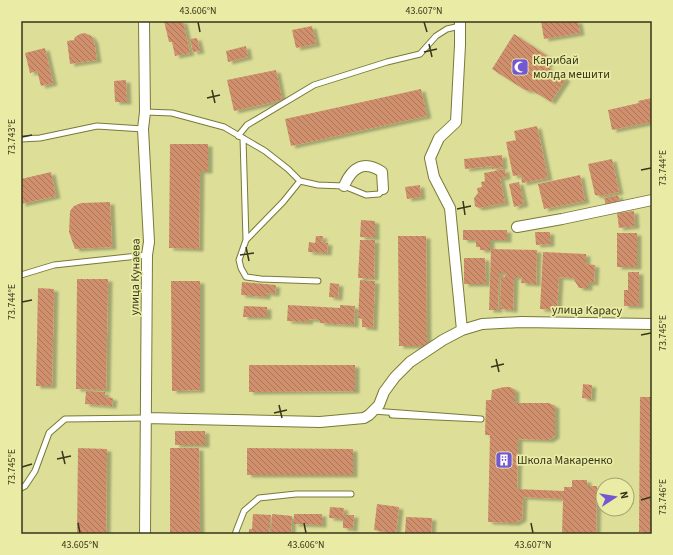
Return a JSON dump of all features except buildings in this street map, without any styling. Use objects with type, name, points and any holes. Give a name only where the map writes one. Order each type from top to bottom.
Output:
[{"type":"street","name":"улица Кунаева","points":[[144,21],[145,112],[143,130],[149,242],[147,255],[145,534]]},
{"type":"street","points":[[460,23],[456,122],[439,138],[430,158],[434,177],[450,208],[462,330]]},
{"type":"street","points":[[344,186],[349,174],[360,166],[374,167],[382,172],[383,188]]},
{"type":"street","points":[[517,227],[652,200]]},
{"type":"street","name":"улица Карасу","points":[[373,411],[379,405],[384,392],[395,377],[410,362],[443,340],[462,330],[482,324],[521,322],[652,324]]},
{"type":"street","points":[[146,418],[320,422],[364,418],[373,411]]},
{"type":"lane","points":[[318,281],[246,277],[241,268],[239,260],[246,240],[241,137],[247,125],[314,85],[387,62],[420,54],[436,36],[460,23]]},
{"type":"lane","points":[[145,112],[172,113],[224,127],[265,151],[288,169],[300,181],[318,185],[344,186],[366,195],[379,194],[383,188]]},
{"type":"lane","points":[[21,139],[40,138],[97,126],[143,130]]},
{"type":"lane","points":[[246,240],[283,202],[300,181]]},
{"type":"lane","points":[[21,275],[54,265],[147,255]]},
{"type":"lane","points":[[373,411],[481,419],[392,415]]},
{"type":"lane","points":[[21,488],[25,486],[35,471],[49,434],[65,419],[146,418]]},
{"type":"lane","points":[[235,534],[244,511],[259,498],[296,494],[351,494]]},
{"type":"place","name":"Карибай молда мешити","points":[[520,67]]},
{"type":"place","name":"Школа Макаренко","points":[[504,460]]}]
